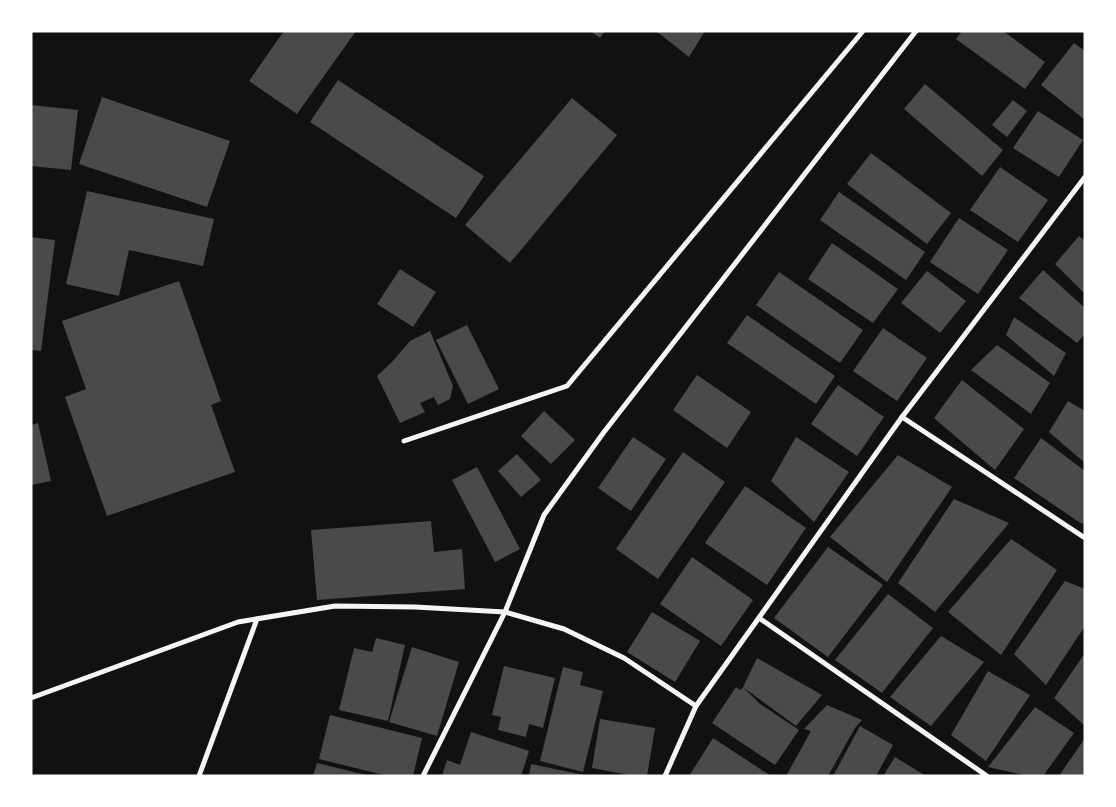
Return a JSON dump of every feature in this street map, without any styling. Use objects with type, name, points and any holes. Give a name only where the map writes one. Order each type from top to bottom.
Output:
[{"type":"street","points":[[404,441],[567,386],[863,31]]},
{"type":"street","points":[[423,776],[505,612],[544,515],[604,432],[916,31]]},
{"type":"street","points":[[665,776],[696,706],[902,417],[1085,177]]},
{"type":"street","points":[[902,417],[1085,538]]},
{"type":"street","points":[[31,698],[238,622],[335,606],[415,607],[505,612],[564,629],[624,658],[696,706]]},
{"type":"street","points":[[759,618],[987,776]]},
{"type":"street","points":[[200,776],[257,619]]},
{"type":"building","points":[[284,31],[356,31],[297,114],[249,81]]},
{"type":"building","points":[[590,31],[605,31],[600,38]]},
{"type":"building","points":[[656,31],[705,31],[689,57]]},
{"type":"building","points":[[962,31],[1003,31],[1045,62],[1025,89],[956,39]]},
{"type":"building","points":[[1074,43],[1085,51],[1085,120],[1041,85]]},
{"type":"building","points":[[338,80],[484,176],[456,218],[310,122]]},
{"type":"building","points":[[925,84],[1003,150],[982,176],[904,109]]},
{"type":"building","points":[[102,97],[230,141],[207,207],[79,164]]},
{"type":"building","points":[[572,98],[617,135],[510,263],[465,225]]},
{"type":"building","points":[[1013,100],[1027,111],[1007,137],[992,125]]},
{"type":"building","points":[[31,105],[78,110],[71,170],[31,166]]},
{"type":"building","points":[[1038,111],[1083,140],[1059,177],[1013,148]]},
{"type":"building","points":[[871,153],[951,213],[927,244],[847,184]]},
{"type":"building","points":[[1000,167],[1048,200],[1018,242],[970,210]]},
{"type":"building","points":[[87,191],[214,219],[203,266],[129,250],[119,296],[66,284]]},
{"type":"building","points":[[839,192],[925,252],[906,280],[820,220]]},
{"type":"building","points":[[959,218],[1008,250],[978,294],[930,262]]},
{"type":"building","points":[[1079,236],[1085,241],[1085,294],[1055,264]]},
{"type":"building","points":[[31,237],[55,240],[41,351],[31,350]]},
{"type":"building","points":[[832,243],[898,289],[873,323],[808,279]]},
{"type":"building","points":[[400,269],[436,292],[413,327],[377,304]]},
{"type":"building","points":[[1043,270],[1085,308],[1085,334],[1077,343],[1019,298]]},
{"type":"building","points":[[927,271],[966,301],[940,333],[901,303]]},
{"type":"building","points":[[779,272],[863,330],[840,363],[756,305]]},
{"type":"building","points":[[179,281],[221,401],[211,405],[235,472],[107,516],[65,397],[86,389],[62,321]]},
{"type":"building","points":[[747,315],[835,376],[816,404],[727,343]]},
{"type":"building","points":[[1014,317],[1066,353],[1054,376],[1006,335]]},
{"type":"building","points":[[467,325],[499,389],[468,404],[436,340]]},
{"type":"building","points":[[883,328],[927,358],[897,401],[853,371]]},
{"type":"building","points":[[430,331],[453,386],[450,399],[438,405],[434,397],[420,403],[425,412],[400,423],[377,376],[410,341]]},
{"type":"building","points":[[997,345],[1050,383],[1031,414],[971,370]]},
{"type":"building","points":[[697,375],[751,412],[727,448],[673,410]]},
{"type":"building","points":[[962,380],[1024,429],[995,470],[934,418]]},
{"type":"building","points":[[838,385],[884,417],[857,456],[811,424]]},
{"type":"building","points":[[1068,401],[1085,411],[1085,463],[1049,432]]},
{"type":"building","points":[[544,411],[575,440],[551,464],[521,436]]},
{"type":"building","points":[[38,423],[51,481],[31,485],[31,425]]},
{"type":"building","points":[[633,437],[666,459],[631,511],[598,488]]},
{"type":"building","points":[[796,437],[849,472],[814,522],[771,481]]},
{"type":"building","points":[[1041,438],[1085,471],[1085,520],[1082,524],[1014,478]]},
{"type":"building","points":[[683,452],[725,482],[658,579],[616,549]]},
{"type":"building","points":[[517,454],[541,480],[521,497],[498,471]]},
{"type":"building","points":[[898,455],[952,487],[887,582],[830,537]]},
{"type":"building","points":[[477,467],[520,549],[495,562],[452,480]]},
{"type":"building","points":[[745,486],[806,528],[767,585],[705,543]]},
{"type":"building","points":[[954,499],[1009,523],[935,612],[898,583]]},
{"type":"building","points":[[431,521],[434,552],[462,549],[465,589],[317,600],[311,530]]},
{"type":"building","points":[[1011,539],[1057,570],[1001,655],[948,612]]},
{"type":"building","points":[[828,547],[883,585],[828,657],[774,618]]},
{"type":"building","points":[[692,557],[753,600],[721,646],[660,604]]},
{"type":"building","points":[[1065,581],[1085,589],[1085,626],[1046,685],[1014,654]]},
{"type":"building","points":[[888,594],[933,628],[882,693],[835,660]]},
{"type":"building","points":[[652,612],[700,641],[675,682],[627,652]]},
{"type":"building","points":[[941,636],[984,662],[931,726],[890,697]]},
{"type":"building","points":[[376,638],[405,645],[388,721],[339,710],[354,648],[372,652]]},
{"type":"building","points":[[412,647],[459,662],[437,736],[389,722]]},
{"type":"building","points":[[1085,653],[1085,726],[1054,698]]},
{"type":"building","points":[[757,658],[822,695],[796,726],[743,687]]},
{"type":"building","points":[[504,666],[555,678],[543,728],[529,724],[526,737],[498,730],[501,717],[492,715]]},
{"type":"building","points":[[563,667],[583,672],[580,685],[603,691],[583,772],[540,761]]},
{"type":"building","points":[[988,671],[1030,695],[986,761],[951,735]]},
{"type":"building","points":[[736,687],[740,690],[743,687],[760,704],[799,730],[775,765],[712,723]]},
{"type":"building","points":[[827,705],[862,720],[855,728],[828,776],[786,776],[811,731],[804,729]]},
{"type":"building","points":[[1035,707],[1074,733],[1043,776],[1028,776],[988,767]]},
{"type":"building","points":[[330,715],[422,738],[413,776],[388,776],[319,759]]},
{"type":"building","points":[[600,719],[655,728],[647,776],[634,776],[592,768]]},
{"type":"building","points":[[860,726],[893,745],[876,776],[833,776]]},
{"type":"building","points":[[471,732],[529,751],[521,776],[442,776],[447,760],[460,765]]},
{"type":"building","points":[[713,738],[771,776],[689,776]]},
{"type":"building","points":[[1085,738],[1085,776],[1059,776]]},
{"type":"building","points":[[895,757],[926,776],[883,776]]},
{"type":"building","points":[[317,763],[366,775],[366,776],[313,776]]},
{"type":"building","points":[[531,764],[584,775],[584,776],[529,776]]}]
